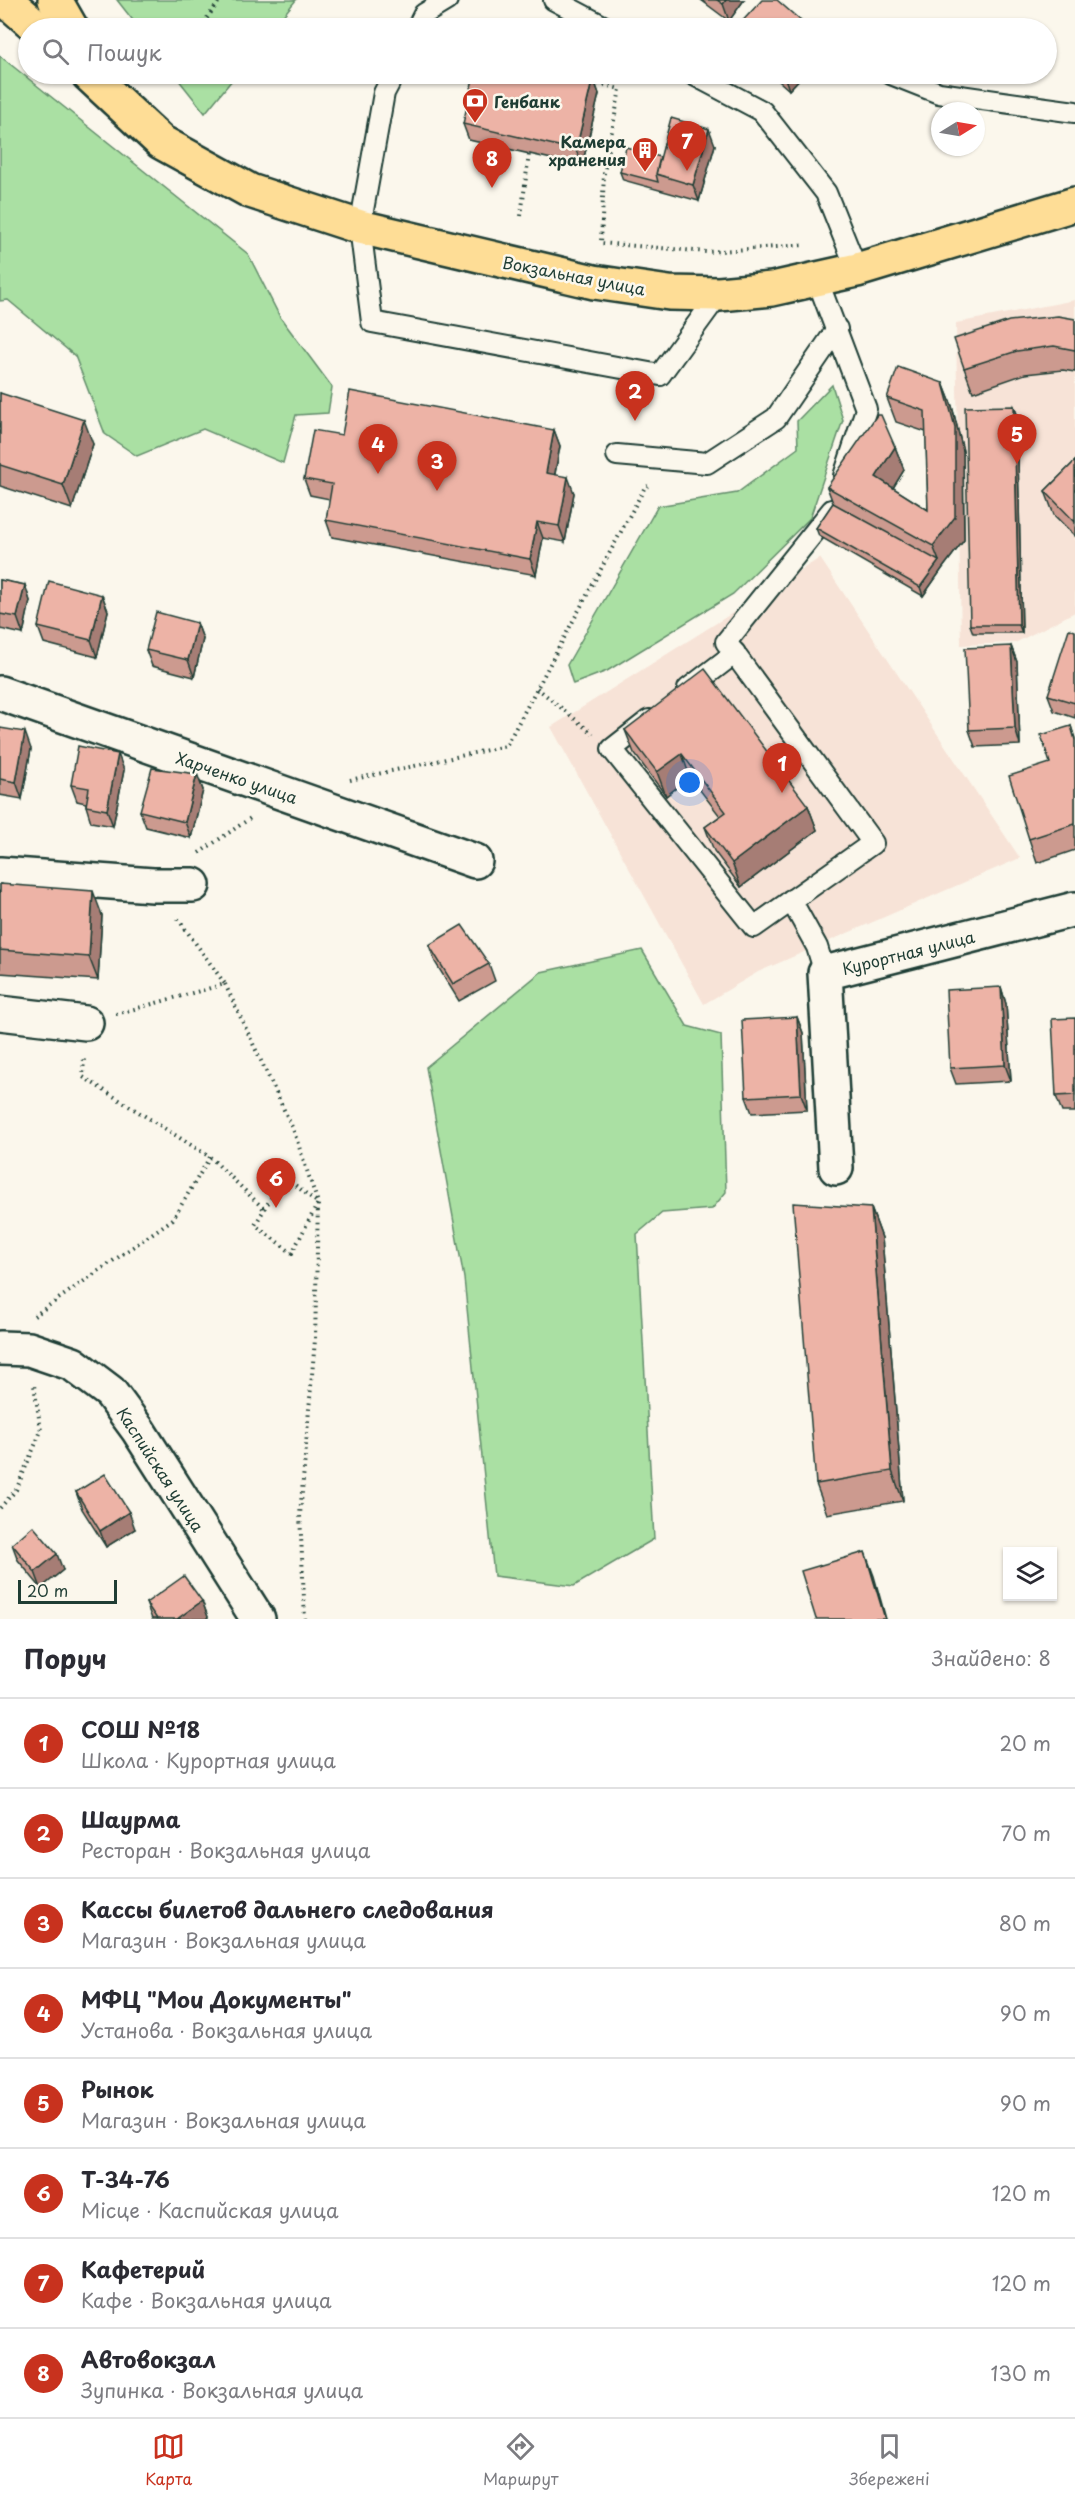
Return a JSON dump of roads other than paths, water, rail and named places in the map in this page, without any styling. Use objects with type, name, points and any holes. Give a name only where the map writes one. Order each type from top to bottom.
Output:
[{"type":"main road","points":[[6,0],[27,18]]},
{"type":"main road","points":[[55,0],[65,18]]},
{"type":"main road","name":"Вокзальная улица","points":[[101,84],[160,142],[250,191],[360,227],[594,282],[669,293],[719,294],[772,289],[857,270],[1075,204]]},
{"type":"street","name":"Харченко улица","points":[[0,693],[475,861]]},
{"type":"street","points":[[0,874],[153,885],[193,885]]},
{"type":"street","name":"Курортная улица","points":[[836,1168],[825,973],[1075,909]]},
{"type":"street","points":[[0,1013],[86,1023]]},
{"type":"street","name":"Каспийская улица","points":[[14,1348],[73,1364],[110,1392],[138,1430],[258,1619]]},
{"type":"lane","points":[[422,18],[424,14],[447,0]]},
{"type":"lane","points":[[554,0],[588,18]]},
{"type":"lane","points":[[389,84],[384,93],[360,227],[372,322],[660,375],[719,294]]},
{"type":"lane","points":[[711,84],[762,111],[826,193],[857,270]]},
{"type":"lane","points":[[916,84],[939,93],[1075,112]]},
{"type":"lane","points":[[659,712],[612,749],[754,927],[873,843],[726,642],[834,507],[866,409],[817,279]]},
{"type":"lane","points":[[617,455],[707,463],[776,418],[837,328]]},
{"type":"lane","points":[[678,698],[735,653]]},
{"type":"lane","points":[[791,900],[817,947],[825,973]]},
{"type":"place","name":"Генбанк","points":[[475,124]]},
{"type":"place","name":"Кафетерий","points":[[687,171]]},
{"type":"place","name":"Камера хранения","points":[[645,173]]},
{"type":"place","name":"Автовокзал","points":[[492,188]]},
{"type":"place","name":"Шаурма","points":[[635,421]]},
{"type":"place","name":"Рынок","points":[[1017,464]]},
{"type":"place","name":"МФЦ \"Мои Документы\"","points":[[378,474]]},
{"type":"place","name":"Кассы билетов дальнего следования","points":[[437,491]]},
{"type":"place","name":"СОШ №18","points":[[782,793]]},
{"type":"place","name":"Т-34-76","points":[[276,1208]]}]
